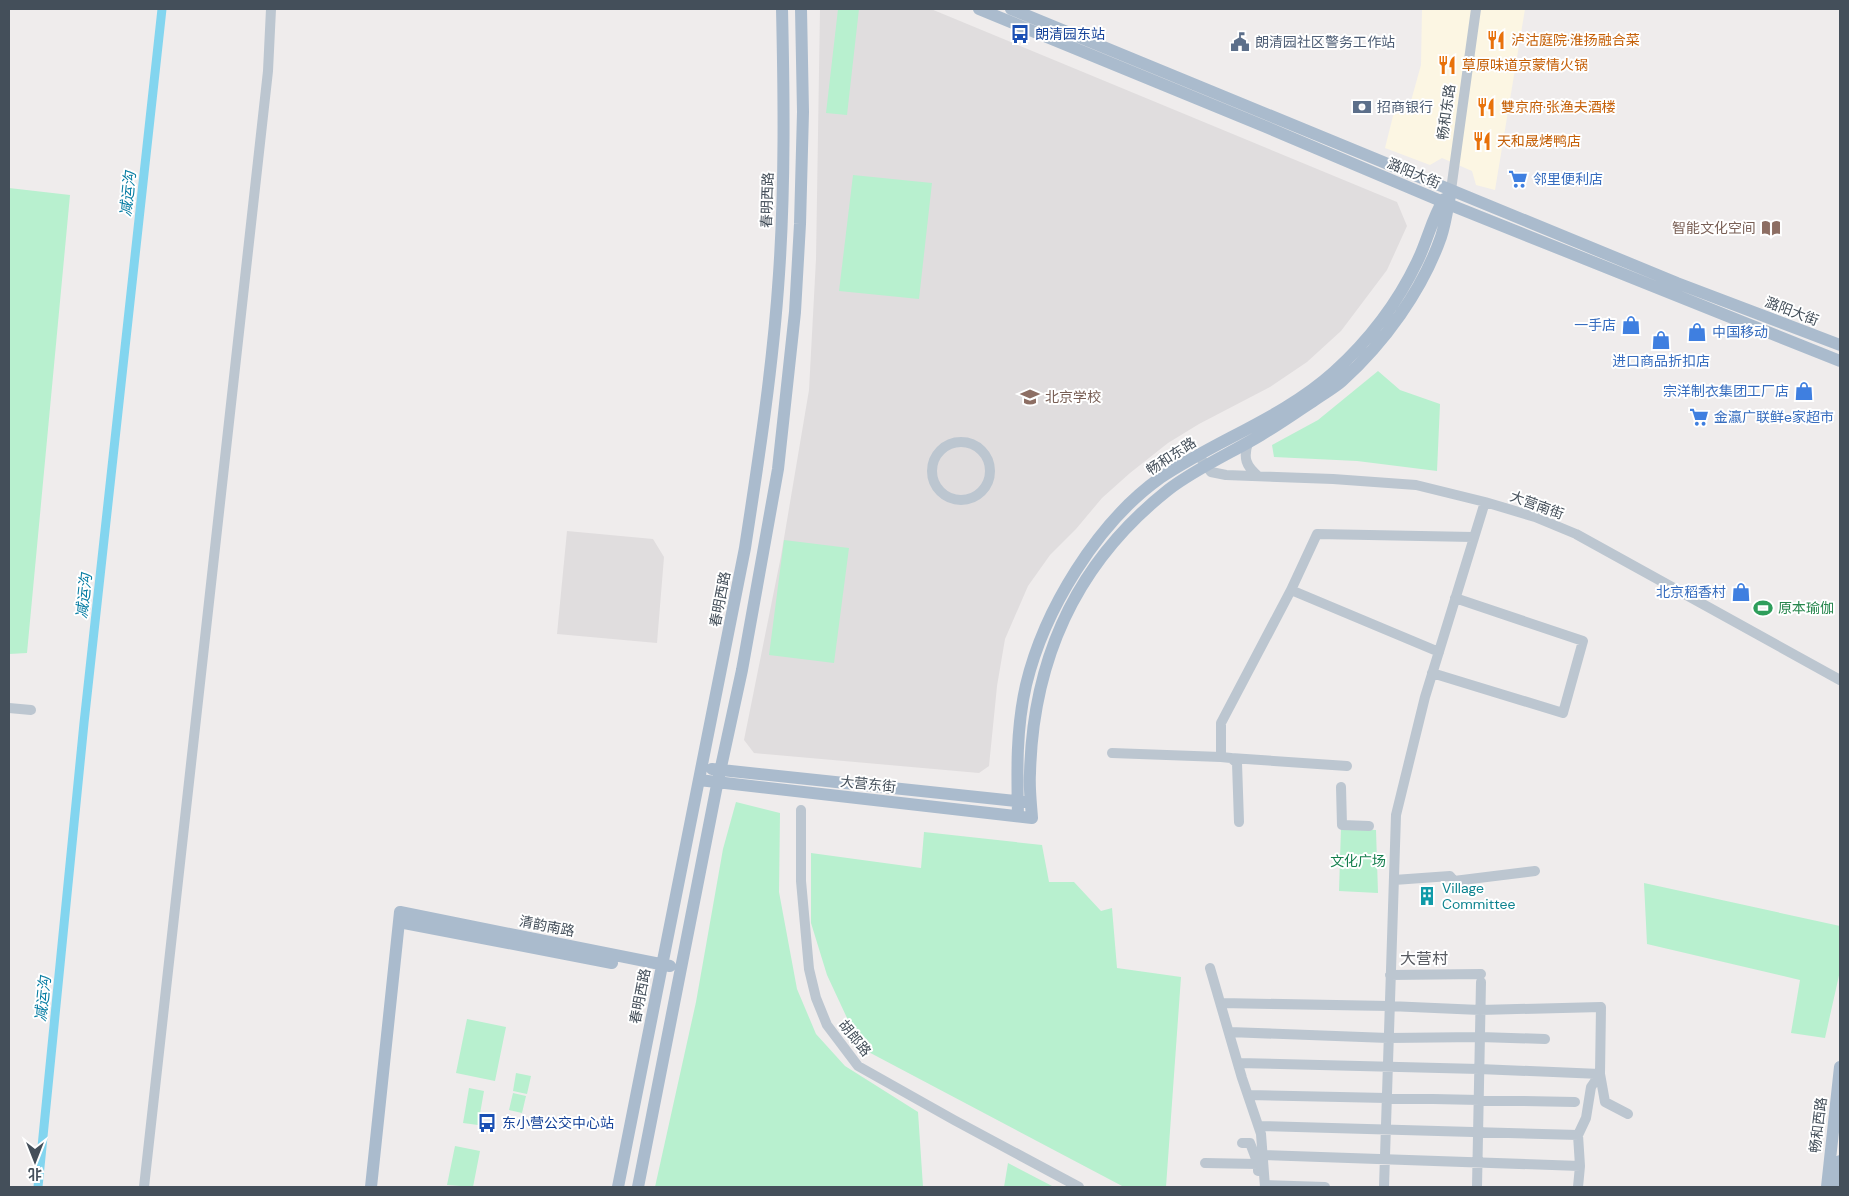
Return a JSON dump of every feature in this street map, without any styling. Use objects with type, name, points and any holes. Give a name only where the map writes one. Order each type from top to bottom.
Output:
[{"type":"main road","name":"春明西路","points":[[618,1187],[745,548],[761,444],[779,274],[784,132],[782,9]]},
{"type":"main road","points":[[638,1187],[719,776],[742,670],[778,469],[795,312],[800,224],[803,112],[801,9]]},
{"type":"main road","name":"潞阳大街","points":[[979,9],[1445,202],[1840,361]]},
{"type":"main road","name":"潞阳大街","points":[[1011,9],[1677,282],[1840,345]]},
{"type":"main road","name":"畅和东路","points":[[1018,816],[1017,754],[1026,685],[1038,648],[1054,609],[1076,571],[1105,530],[1160,479],[1292,403],[1332,373],[1371,335],[1396,301],[1417,263],[1452,190]]},
{"type":"main road","name":"畅和东路","points":[[1032,818],[1030,775],[1032,733],[1037,706],[1046,662],[1060,624],[1076,595],[1097,564],[1130,523],[1169,489],[1248,443],[1341,382],[1386,334],[1421,284],[1442,236],[1445,202]]},
{"type":"main road","name":"大营东街","points":[[701,774],[1032,818]]},
{"type":"main road","name":"大营东街","points":[[719,776],[1031,803]]},
{"type":"main road","points":[[370,1187],[404,920]]},
{"type":"main road","points":[[378,1187],[404,920]]},
{"type":"main road","name":"清韵南路","points":[[404,920],[680,972]]},
{"type":"main road","name":"畅和西路","points":[[1827,1187],[1840,1067]]},
{"type":"main road","name":"畅和西路","points":[[1839,1187],[1840,1161]]},
{"type":"street","points":[[144,1187],[268,71],[271,9]]},
{"type":"street","name":"畅和东路","points":[[1452,190],[1476,9]]},
{"type":"street","points":[[965,442],[982,452],[988,460],[990,470],[988,480],[984,489],[977,496],[959,500],[950,498],[942,494],[932,479],[934,461],[938,453],[945,447],[954,443],[965,442]]},
{"type":"street","points":[[1248,443],[1245,450],[1245,462],[1258,476]]},
{"type":"street","points":[[1199,456],[1206,467]]},
{"type":"street","name":"大营南街","points":[[1206,467],[1211,472],[1226,475],[1416,485],[1485,502],[1535,517],[1576,534],[1840,680]]},
{"type":"street","points":[[1384,1187],[1396,815],[1432,673],[1485,502]]},
{"type":"street","points":[[1226,758],[1221,724],[1291,590],[1317,534],[1473,537]]},
{"type":"street","points":[[1291,590],[1439,652]]},
{"type":"street","points":[[1432,673],[1563,712],[1583,641],[1455,598]]},
{"type":"street","points":[[9,708],[31,710]]},
{"type":"street","points":[[1112,753],[1347,766]]},
{"type":"street","points":[[1226,758],[1237,763],[1239,822]]},
{"type":"street","points":[[1341,787],[1342,825],[1369,826]]},
{"type":"street","name":"胡郎路","points":[[800,810],[801,881],[809,969],[816,998],[827,1025],[858,1066],[1062,1182],[1079,1187]]},
{"type":"street","points":[[1394,880],[1450,876],[1454,881],[1535,871]]},
{"type":"street","points":[[1210,968],[1261,1134],[1260,1159],[1263,1187],[1325,1187]]},
{"type":"street","points":[[1390,975],[1481,978],[1477,1187]]},
{"type":"street","points":[[1221,1003],[1389,1006],[1480,1010],[1601,1007],[1600,1074],[1605,1102],[1628,1114]]},
{"type":"street","points":[[1229,1032],[1388,1038],[1480,1037],[1545,1039]]},
{"type":"street","points":[[1238,1063],[1387,1066],[1600,1074]]},
{"type":"street","points":[[1578,1187],[1580,1166],[1578,1135],[1586,1118],[1591,1086],[1600,1074]]},
{"type":"street","points":[[1248,1095],[1575,1102]]},
{"type":"street","points":[[1259,1126],[1578,1135]]},
{"type":"street","points":[[1242,1143],[1250,1143],[1260,1159]]},
{"type":"street","points":[[1205,1163],[1260,1159],[1385,1159],[1580,1166]]},
{"type":"shaded area","name":"北京学校","points":[[820,9],[931,9],[1397,202],[1407,226],[1387,270],[1341,331],[1307,362],[1270,387],[1199,424],[1168,443],[1102,498],[1076,529],[1050,555],[1028,586],[1005,639],[997,686],[989,766],[979,773],[754,753],[744,740],[781,556],[809,390],[816,259]]},
{"type":"shaded area","points":[[1422,9],[1525,9],[1495,190],[1476,185],[1472,171],[1442,158],[1430,165],[1385,148],[1395,108],[1409,108],[1421,65]]},
{"type":"shaded area","points":[[567,531],[653,539],[664,557],[657,643],[557,634]]},
{"type":"green space","points":[[838,9],[859,9],[847,115],[826,113]]},
{"type":"green space","points":[[853,175],[932,183],[919,299],[839,291]]},
{"type":"green space","points":[[9,188],[70,195],[27,653],[9,654]]},
{"type":"green space","points":[[1378,371],[1400,390],[1440,404],[1437,471],[1357,461],[1274,457],[1272,445],[1318,420]]},
{"type":"green space","points":[[784,540],[849,548],[834,663],[769,655]]},
{"type":"green space","points":[[736,802],[780,813],[779,892],[797,989],[816,1034],[845,1066],[918,1112],[923,1187],[655,1187],[696,1002],[723,849]]},
{"type":"green space","name":"文化广场","points":[[1341,828],[1376,830],[1378,893],[1339,891]]},
{"type":"green space","points":[[924,832],[1042,845],[1049,882],[1074,882],[1101,911],[1112,908],[1117,968],[1181,977],[1166,1187],[1124,1187],[861,1048],[827,975],[811,923],[811,853],[921,868]]},
{"type":"green space","points":[[1644,883],[1840,926],[1840,971],[1825,1038],[1791,1033],[1800,980],[1647,944]]},
{"type":"green space","points":[[467,1019],[506,1027],[495,1081],[456,1073]]},
{"type":"green space","points":[[516,1073],[531,1076],[527,1094],[513,1091]]},
{"type":"green space","points":[[469,1088],[484,1091],[478,1125],[463,1123]]},
{"type":"green space","points":[[513,1093],[526,1096],[522,1113],[509,1110]]},
{"type":"green space","points":[[455,1146],[480,1151],[473,1187],[447,1185]]},
{"type":"green space","points":[[1008,1163],[1054,1187],[1004,1187]]},
{"type":"waterway","name":"减运沟","points":[[38,1187],[84,723],[162,9]]},
{"type":"place","name":"朗清园东站","points":[[1020,34]]},
{"type":"place","name":"泸沽庭院·淮扬融合菜","points":[[1496,40]]},
{"type":"place","name":"朗清园社区警务工作站","points":[[1240,42]]},
{"type":"place","name":"草原味道京蒙情火锅","points":[[1447,65]]},
{"type":"place","name":"招商银行","points":[[1362,107]]},
{"type":"place","name":"雙京府·张渔夫酒楼","points":[[1486,107]]},
{"type":"place","name":"天和晟烤鸭店","points":[[1482,141]]},
{"type":"place","name":"邻里便利店","points":[[1518,179]]},
{"type":"place","name":"智能文化空间","points":[[1771,228]]},
{"type":"place","name":"一手店","points":[[1631,325]]},
{"type":"place","name":"中国移动","points":[[1697,332]]},
{"type":"place","name":"进口商品折扣店","points":[[1661,340]]},
{"type":"place","name":"宗洋制衣集团工厂店","points":[[1804,391]]},
{"type":"place","name":"北京学校","points":[[1030,397]]},
{"type":"place","name":"金瀛广联鲜e家超市","points":[[1699,417]]},
{"type":"place","name":"北京稻香村","points":[[1741,592]]},
{"type":"place","name":"原本瑜伽","points":[[1763,608]]},
{"type":"place","name":"Village Committee","points":[[1427,896]]},
{"type":"place","name":"东小营公交中心站","points":[[487,1123]]},
{"type":"district","name":"大营村","points":[[1424,958]]}]
